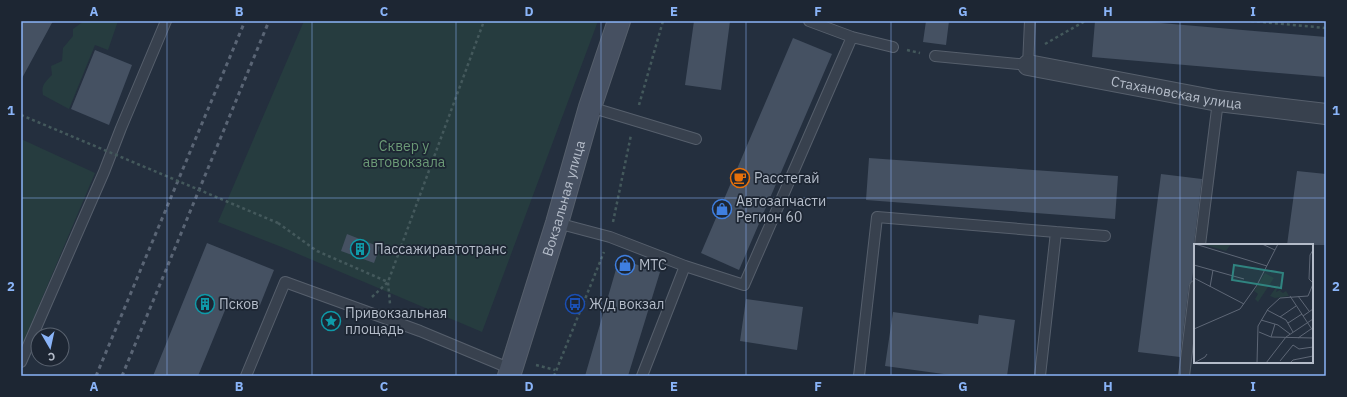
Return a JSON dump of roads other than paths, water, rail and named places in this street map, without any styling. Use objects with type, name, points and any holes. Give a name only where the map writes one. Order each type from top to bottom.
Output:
[{"type":"main road","name":"Вокзальная улица","points":[[510,372],[557,223],[590,107],[619,21]]},
{"type":"street","name":"Стахановская улица","points":[[1028,60],[1218,101],[1326,114]]},
{"type":"lane","points":[[21,362],[104,172],[166,21]]},
{"type":"lane","points":[[809,21],[852,37],[893,47]]},
{"type":"lane","points":[[935,56],[1028,60],[1030,21]]},
{"type":"lane","points":[[557,223],[610,237],[685,266],[744,285],[852,37]]},
{"type":"lane","points":[[1200,244],[1218,101]]},
{"type":"lane","points":[[590,107],[696,139]]},
{"type":"lane","points":[[859,376],[877,217],[1105,236]]},
{"type":"lane","points":[[1040,376],[1056,232]]},
{"type":"lane","points":[[642,376],[685,266]]},
{"type":"lane","points":[[246,376],[285,282],[420,331],[510,372]]},
{"type":"lane","points":[[1184,376],[1194,294]]},
{"type":"railway","points":[[96,376],[245,21]]},
{"type":"railway","points":[[122,376],[269,21]]},
{"type":"place","name":"Расстегай","points":[[740,178]]},
{"type":"place","name":"Автозапчасти Регион 60","points":[[722,209]]},
{"type":"place","name":"Пассажиравтотранс","points":[[360,249]]},
{"type":"place","name":"МТС","points":[[625,265]]},
{"type":"place","name":"Псков","points":[[205,304]]},
{"type":"place","name":"Ж/д вокзал","points":[[575,304]]},
{"type":"place","name":"Привокзальная площадь","points":[[331,321]]},
{"type":"park label","name":"Сквер у автовокзала","points":[[404,154]]}]
